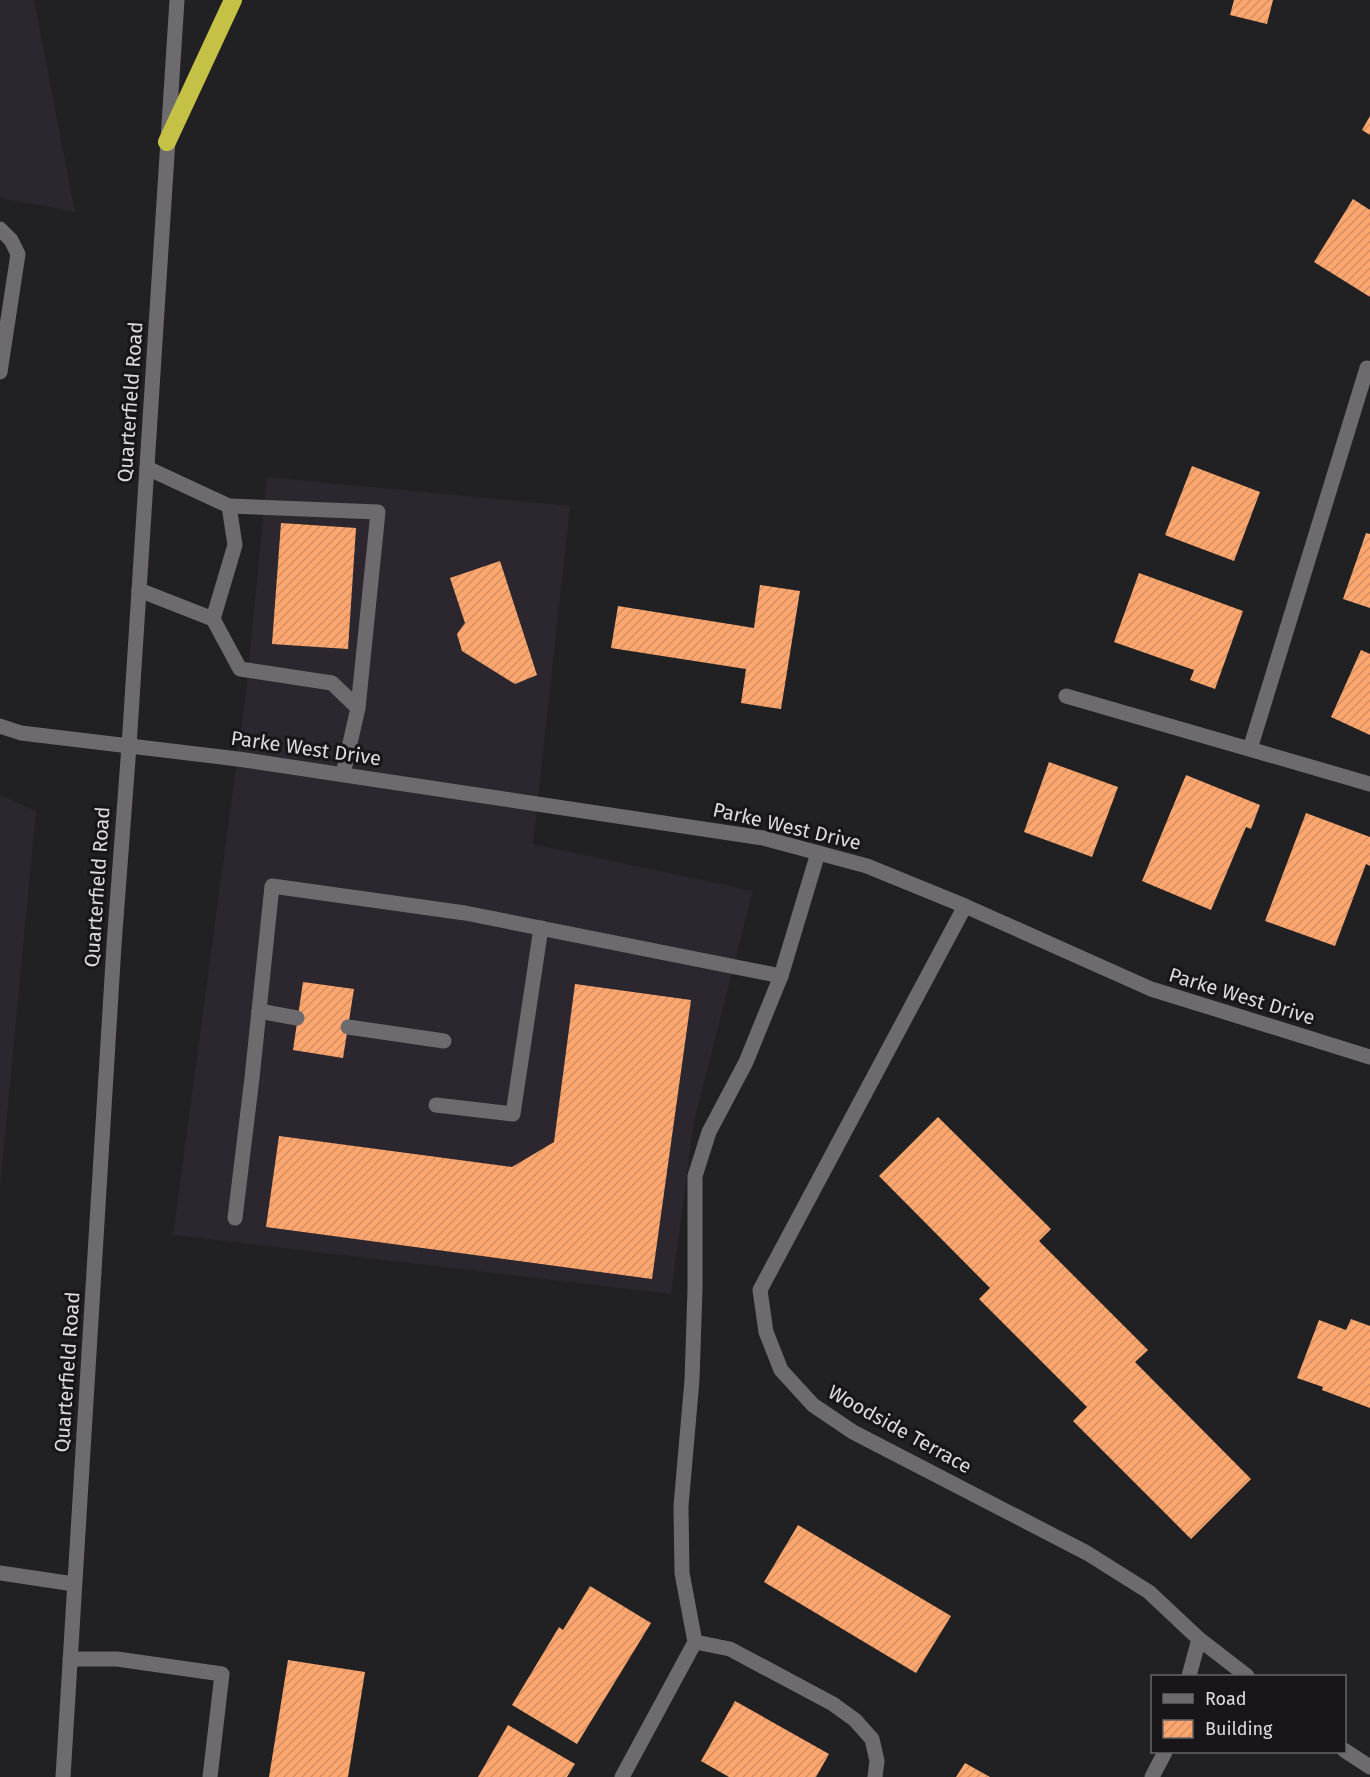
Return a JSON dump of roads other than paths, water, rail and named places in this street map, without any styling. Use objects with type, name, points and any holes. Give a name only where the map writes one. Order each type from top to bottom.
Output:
[{"type":"highway","points":[[167,142],[233,0]]},
{"type":"street","name":"Quarterfield Road","points":[[63,1777],[114,945],[177,0]]},
{"type":"street","points":[[0,229],[11,240],[18,254],[0,372]]},
{"type":"street","points":[[1250,749],[1367,368]]},
{"type":"street","points":[[147,468],[230,506],[378,512],[358,708],[343,774]]},
{"type":"street","points":[[213,619],[235,545],[230,506]]},
{"type":"street","points":[[139,590],[213,619],[240,669],[332,683],[358,708]]},
{"type":"street","points":[[1066,696],[1370,784]]},
{"type":"street","name":"Parke West Drive","points":[[0,726],[21,734],[343,774],[763,838],[867,866],[965,906],[1151,989],[1370,1057]]},
{"type":"street","points":[[622,1777],[695,1642],[682,1573],[681,1506],[692,1380],[695,1176],[709,1132],[746,1062],[781,976],[818,853]]},
{"type":"street","points":[[234,1218],[272,886],[465,914],[781,976]]},
{"type":"street","name":"Woodside Terrace","points":[[965,906],[760,1290],[766,1332],[781,1370],[813,1405],[853,1432],[1087,1553],[1149,1592],[1199,1639],[1244,1675]]},
{"type":"street","points":[[436,1105],[513,1114],[541,928]]},
{"type":"street","points":[[259,1011],[297,1018]]},
{"type":"street","points":[[348,1027],[444,1041]]},
{"type":"street","points":[[0,1573],[74,1584]]},
{"type":"street","points":[[1190,1675],[1199,1639]]},
{"type":"street","points":[[695,1642],[729,1649],[833,1704],[855,1720],[872,1740],[877,1761],[875,1777]]},
{"type":"street","points":[[70,1659],[117,1659],[222,1674],[210,1777]]},
{"type":"street","points":[[1346,1751],[1370,1767]]},
{"type":"street","points":[[1152,1777],[1165,1753]]}]
